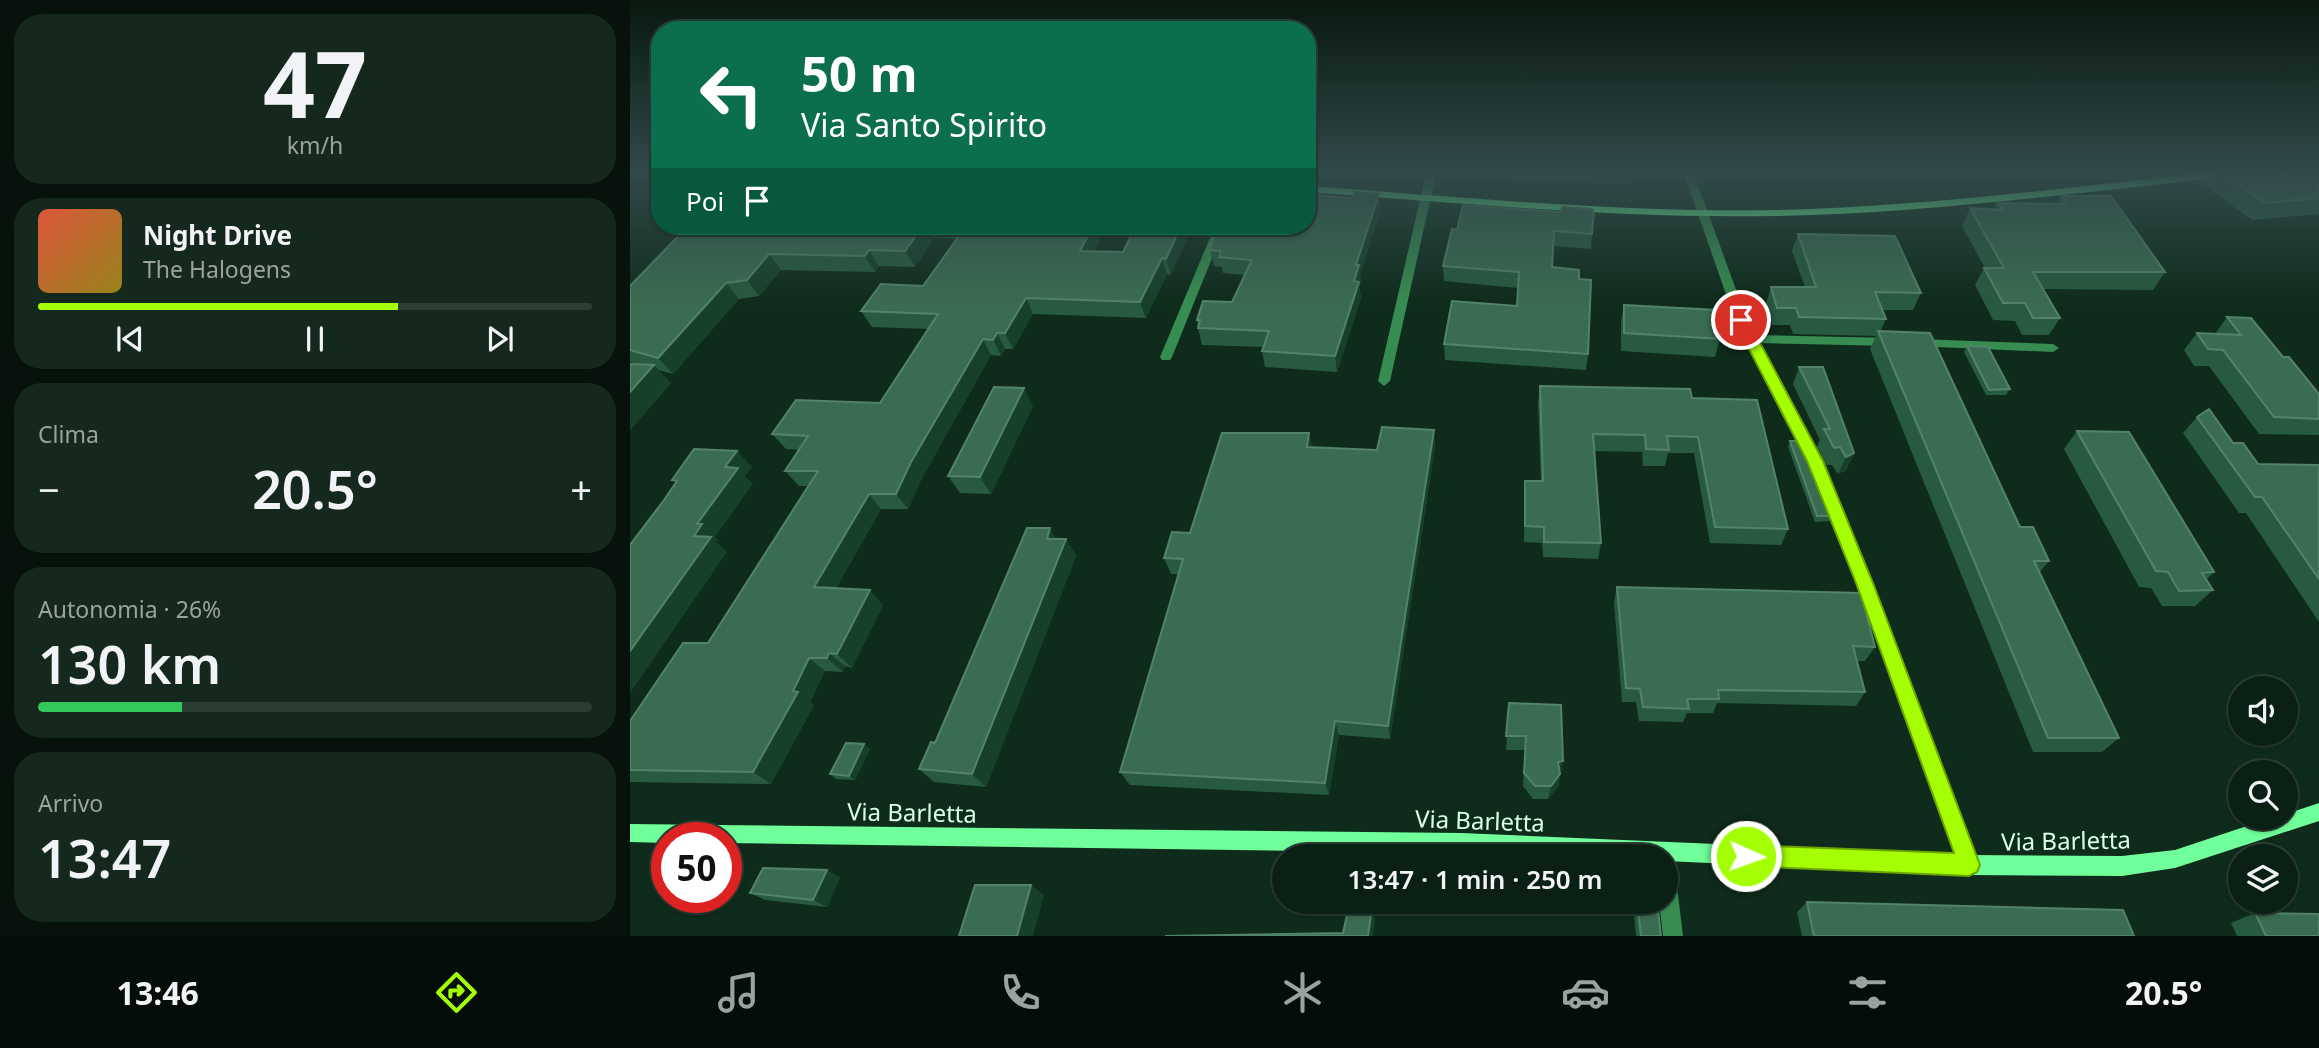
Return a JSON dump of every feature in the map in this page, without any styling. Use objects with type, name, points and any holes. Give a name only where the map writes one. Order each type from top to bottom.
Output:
[{"type":"main road","name":"Via Barletta","points":[[1678,855],[1969,865],[2122,866],[2175,859],[2319,812]]},
{"type":"main road","name":"Via Barletta","points":[[630,833],[1496,844]]},
{"type":"street","points":[[1384,381],[1420,218]]},
{"type":"street","points":[[1707,218],[1741,320],[1815,461],[1865,583],[1969,865]]},
{"type":"street","points":[[1166,357],[1216,235]]},
{"type":"street","points":[[1751,339],[2053,348]]},
{"type":"street","points":[[1670,914],[1673,936]]},
{"type":"building","points":[[1316,218],[1371,218],[1356,265],[1359,265],[1354,281],[1359,282],[1335,356],[1262,351],[1269,331],[1198,328],[1200,320],[1197,320],[1203,301],[1232,302],[1252,260],[1219,257],[1221,251],[1210,250],[1215,235],[1316,235]]},
{"type":"building","points":[[1460,218],[1593,218],[1592,234],[1554,231],[1552,267],[1579,270],[1579,279],[1591,280],[1588,354],[1444,344],[1452,301],[1517,306],[1519,272],[1443,266],[1452,229],[1457,230]]},
{"type":"building","points":[[1975,218],[2126,218],[2165,272],[2033,272],[2060,318],[2033,318],[2025,303],[2003,303],[1984,268],[2004,268]]},
{"type":"building","points":[[1798,234],[1895,236],[1921,293],[1875,292],[1886,319],[1799,317],[1796,308],[1777,308],[1771,287],[1816,287]]},
{"type":"building","points":[[679,235],[917,235],[905,251],[869,250],[865,256],[769,254],[747,280],[726,283],[658,358],[630,350],[630,286]]},
{"type":"building","points":[[960,235],[1088,235],[1080,251],[1123,252],[1132,235],[1177,235],[1140,302],[1026,298],[1005,333],[997,333],[993,340],[983,339],[911,462],[896,494],[869,494],[814,587],[870,590],[837,654],[829,653],[827,658],[809,658],[793,691],[798,692],[753,772],[630,770],[630,721],[683,643],[708,643],[818,471],[785,471],[808,436],[772,434],[796,400],[880,403],[938,314],[861,311],[881,284],[923,286]]},
{"type":"building","points":[[1624,305],[1717,310],[1720,339],[1624,333]]},
{"type":"building","points":[[2227,317],[2251,318],[2283,357],[2289,357],[2319,394],[2319,419],[2274,417],[2223,350],[2208,349],[2197,333],[2241,335]]},
{"type":"building","points":[[1878,331],[1930,333],[2020,527],[2033,527],[2049,561],[2034,561],[2119,738],[2048,738]]},
{"type":"building","points":[[1967,346],[1988,347],[2010,389],[1989,390]]},
{"type":"building","points":[[630,364],[654,365],[630,392]]},
{"type":"building","points":[[1799,367],[1823,367],[1854,453],[1846,457],[1840,447],[1834,448],[1824,429],[1830,429]]},
{"type":"building","points":[[1540,386],[1690,389],[1692,398],[1757,400],[1788,529],[1715,527],[1698,437],[1667,436],[1669,450],[1646,449],[1645,435],[1593,434],[1601,543],[1544,542],[1544,527],[1525,526],[1525,481],[1543,481]]},
{"type":"building","points":[[994,387],[1024,388],[980,477],[948,476]]},
{"type":"building","points":[[2209,409],[2233,443],[2243,443],[2258,464],[2319,465],[2319,579],[2262,497],[2255,497],[2197,417]]},
{"type":"building","points":[[1382,427],[1434,430],[1388,726],[1335,721],[1325,783],[1120,772],[1183,559],[1164,558],[1172,532],[1190,533],[1222,433],[1309,433],[1307,447],[1377,450]]},
{"type":"building","points":[[2077,431],[2129,432],[2214,572],[2202,573],[2213,590],[2179,591],[2168,572],[2156,571]]},
{"type":"building","points":[[1790,441],[1800,441],[1832,516],[1817,516]]},
{"type":"building","points":[[694,449],[737,451],[725,467],[738,468],[697,524],[702,524],[694,536],[711,537],[630,651],[630,545],[677,481],[672,480]]},
{"type":"building","points":[[1027,528],[1050,528],[1047,539],[1066,539],[972,774],[919,769],[931,742],[935,743]]},
{"type":"building","points":[[1617,587],[1861,593],[1875,647],[1853,646],[1865,692],[1718,690],[1719,699],[1687,699],[1689,709],[1643,707],[1640,689],[1626,688]]},
{"type":"building","points":[[1509,703],[1561,705],[1563,761],[1558,762],[1560,774],[1551,786],[1535,786],[1524,773],[1526,736],[1506,736]]},
{"type":"building","points":[[846,743],[864,744],[849,776],[830,774]]},
{"type":"building","points":[[763,868],[827,870],[813,900],[750,893]]},
{"type":"building","points":[[975,885],[1031,885],[1017,936],[959,936]]},
{"type":"building","points":[[1807,902],[2123,910],[2134,936],[1814,936]]},
{"type":"building","points":[[1347,914],[1371,914],[1368,936],[1165,936],[1343,933]]},
{"type":"building","points":[[1638,914],[1658,914],[1661,936],[1641,936]]},
{"type":"building","points":[[2255,914],[2319,914],[2319,936],[2266,936]]},
{"type":"route","points":[[1741,320],[1815,461],[1865,583],[1969,865],[1746,856]]}]
